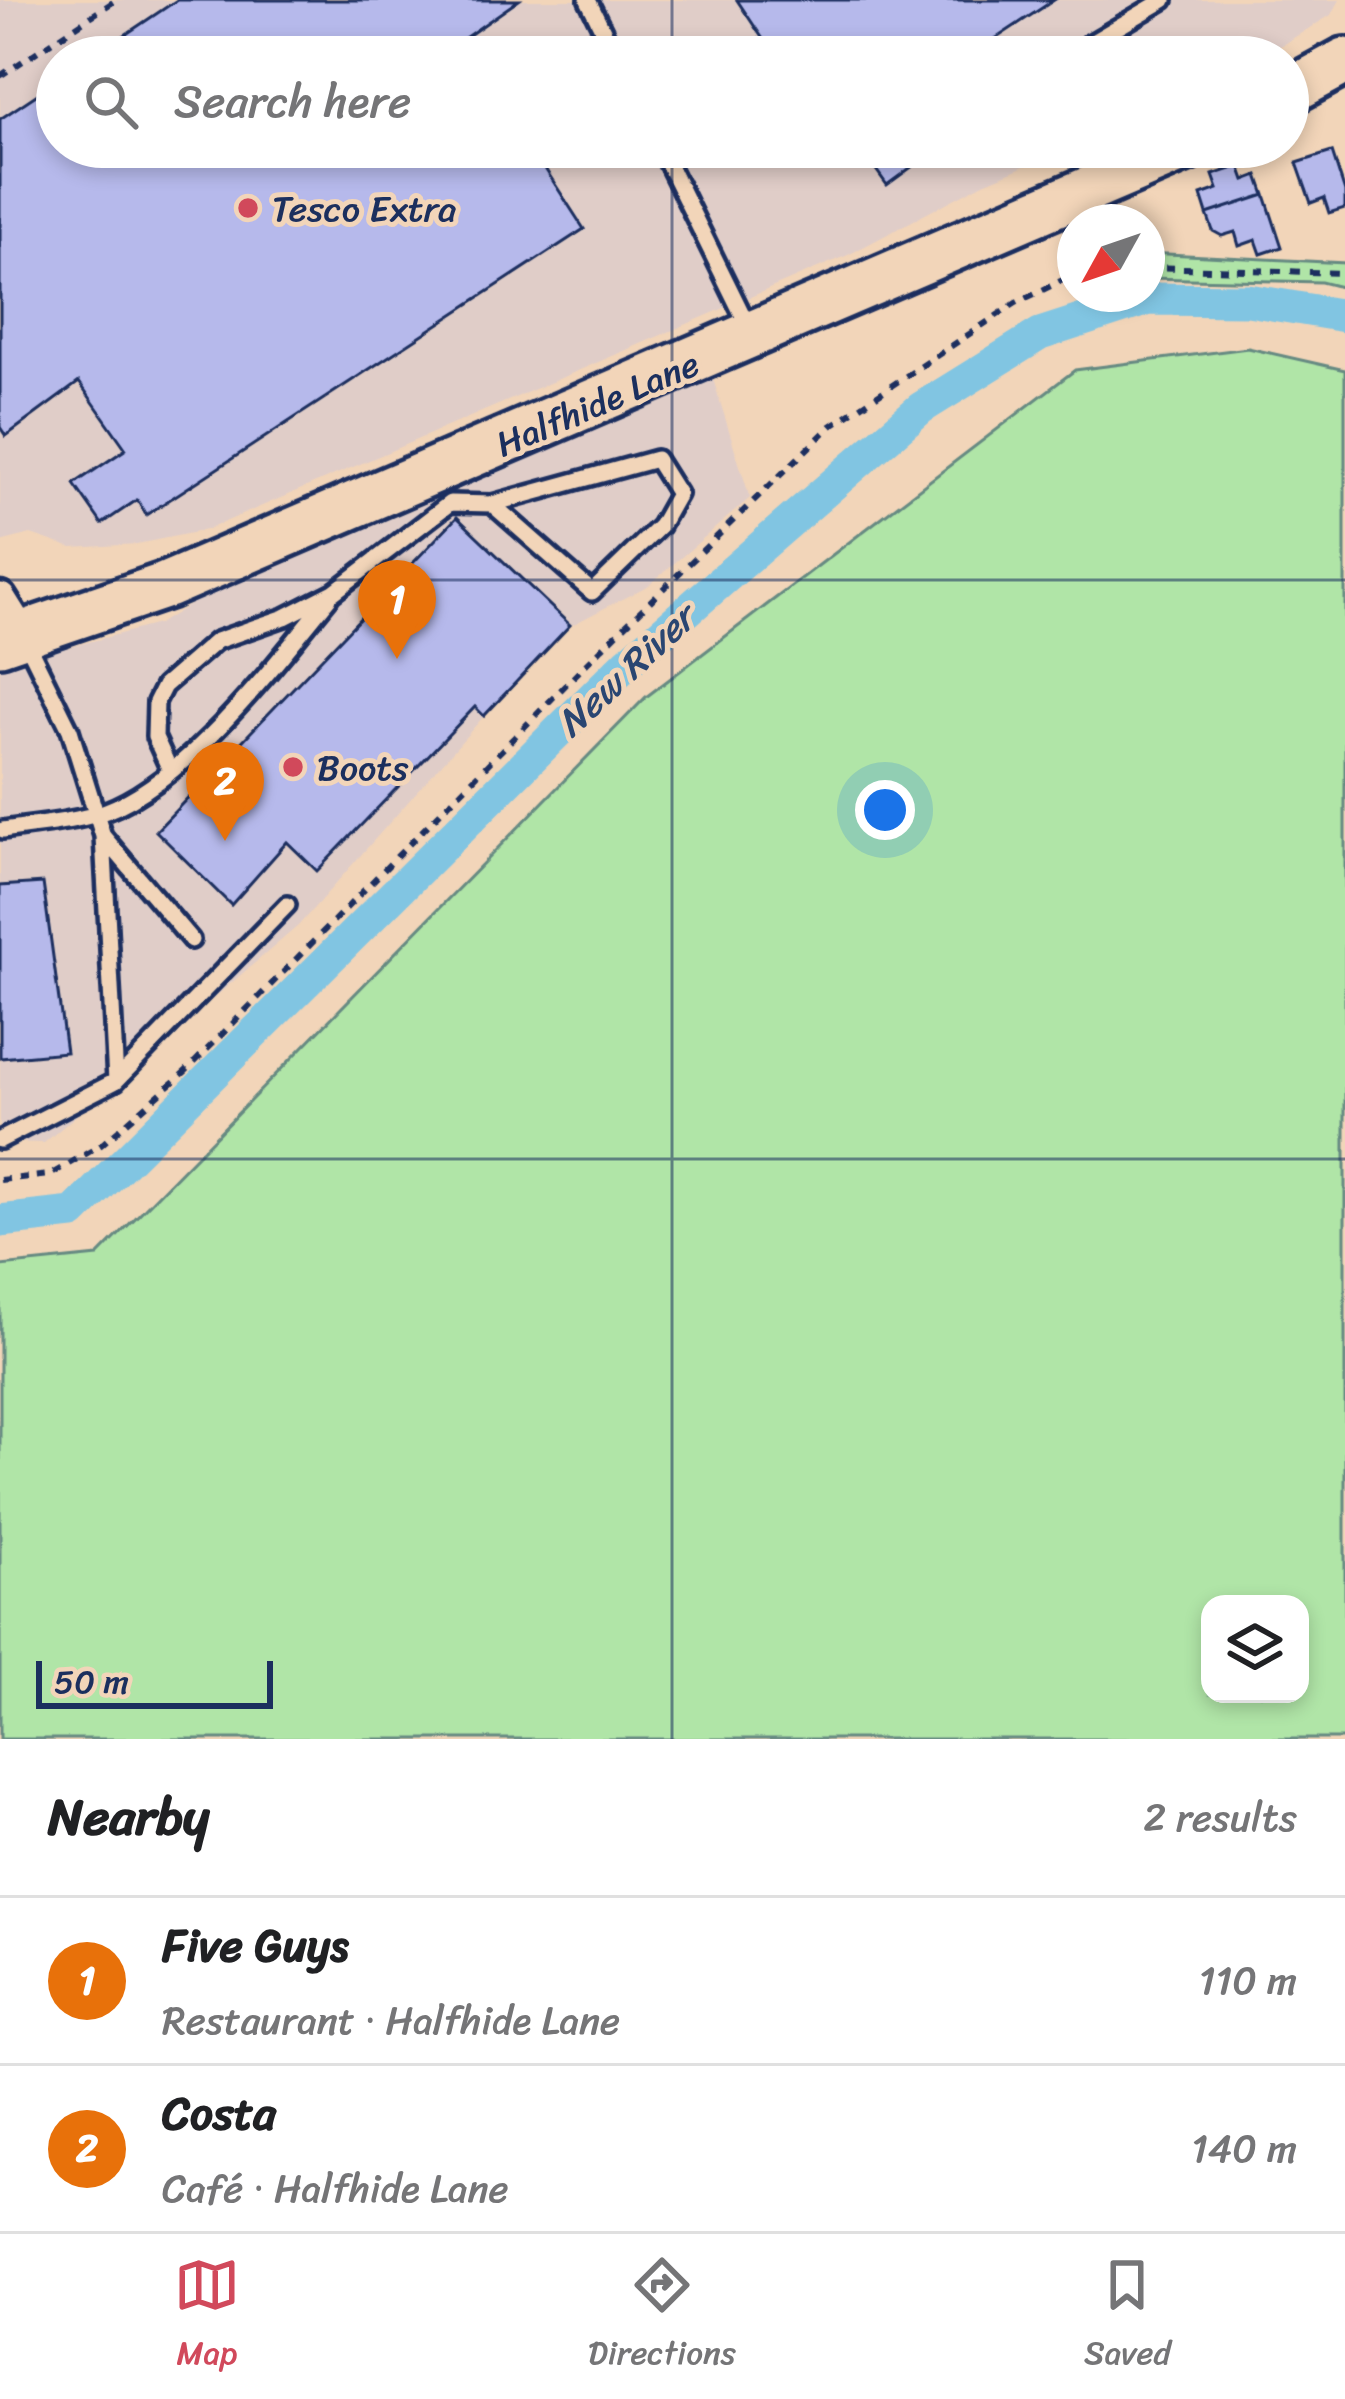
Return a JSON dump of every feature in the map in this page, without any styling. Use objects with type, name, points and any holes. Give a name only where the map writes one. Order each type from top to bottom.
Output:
[{"type":"main road","points":[[1309,81],[1345,61]]},
{"type":"main road","name":"Halfhide Lane","points":[[8,625],[167,585],[1140,168]]},
{"type":"lane","points":[[588,0],[606,36]]},
{"type":"lane","points":[[1103,36],[1164,0]]},
{"type":"lane","points":[[670,168],[753,336]]},
{"type":"lane","points":[[170,770],[155,737],[156,702],[164,686],[216,641],[285,617],[334,592],[450,503],[492,504],[656,459],[678,494],[660,526],[592,592],[492,504]]},
{"type":"lane","points":[[1,829],[96,814],[151,788],[245,696],[334,592]]},
{"type":"lane","points":[[8,625],[70,730],[104,836],[116,1081]]},
{"type":"lane","points":[[104,836],[191,940]]},
{"type":"lane","points":[[0,1141],[116,1081],[287,905]]},
{"type":"path","points":[[61,36],[116,0]]},
{"type":"path","points":[[0,76],[36,52]]},
{"type":"path","points":[[1165,267],[1345,272]]},
{"type":"path","points":[[0,1180],[50,1174],[101,1145],[186,1071],[602,648],[831,426],[1016,303],[1057,283]]},
{"type":"shaded area","points":[[0,0],[1340,0],[1331,15],[1296,36],[36,36],[36,168],[1020,168],[848,255],[206,530],[137,544],[72,548],[31,534],[0,542]]},
{"type":"shaded area","points":[[713,379],[750,498],[649,585],[570,626],[298,926],[44,1143],[0,1142],[0,665],[158,624],[206,595]]},
{"type":"green space","points":[[1165,254],[1345,263],[1345,288],[1321,282],[1165,278]]},
{"type":"green space","points":[[1248,348],[1345,370],[1345,1739],[0,1739],[0,1266],[98,1256],[646,697],[1075,370]]},
{"type":"building","points":[[177,0],[519,0],[468,36],[123,36]]},
{"type":"building","points":[[737,0],[1054,0],[1000,36],[761,36]]},
{"type":"building","points":[[36,95],[36,168],[545,168],[584,229],[146,515],[137,500],[102,524],[74,484],[126,449],[79,382],[6,436],[0,427],[0,119]]},
{"type":"building","points":[[1332,152],[1345,192],[1345,208],[1329,213],[1324,198],[1311,203],[1299,168],[1309,168],[1309,159]]},
{"type":"building","points":[[875,168],[910,168],[887,185]]},
{"type":"building","points":[[1241,168],[1245,180],[1258,175],[1265,195],[1207,214],[1201,195],[1218,189],[1213,175]]},
{"type":"building","points":[[1265,195],[1282,247],[1261,254],[1256,240],[1239,246],[1235,232],[1222,236],[1213,231],[1207,214]]},
{"type":"building","points":[[457,517],[570,625],[484,716],[475,707],[317,871],[287,842],[231,905],[156,831]]},
{"type":"building","points":[[43,883],[66,1052],[0,1058],[0,886]]},
{"type":"waterway","name":"New River","points":[[0,1221],[73,1213],[628,662],[921,408],[1040,334],[1148,299],[1248,300],[1345,316]]},
{"type":"place","name":"Tesco Extra","points":[[248,208]]},
{"type":"place","name":"Five Guys","points":[[397,659]]},
{"type":"place","name":"Boots","points":[[293,767]]},
{"type":"place","name":"Costa","points":[[225,841]]}]
